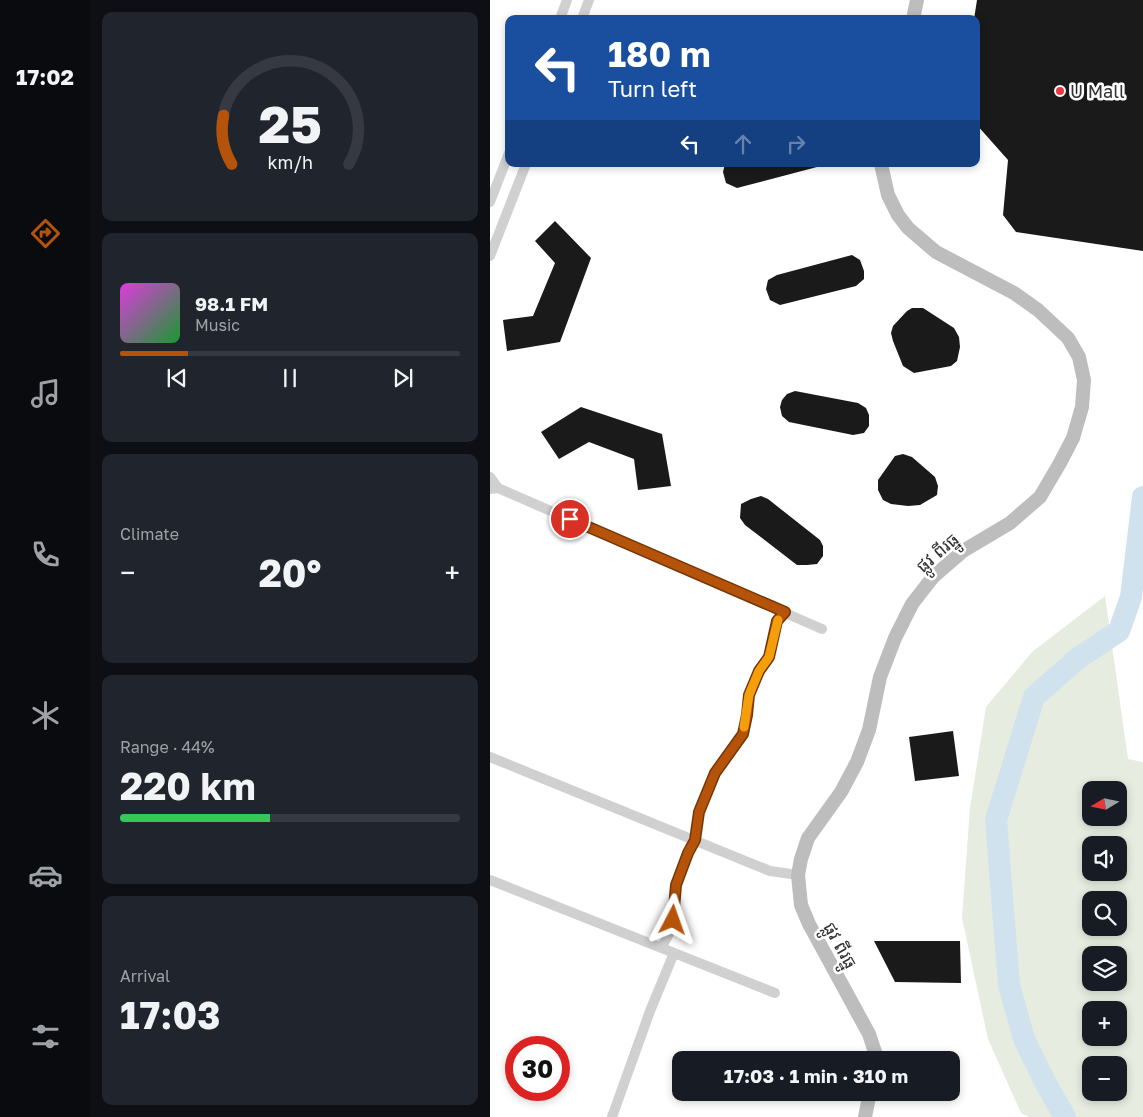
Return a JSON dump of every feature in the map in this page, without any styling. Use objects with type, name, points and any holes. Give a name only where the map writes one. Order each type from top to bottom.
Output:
[{"type":"main road","points":[[914,15],[918,0]]},
{"type":"main road","name":"ផ្លូវ ពីរធ្នូ","points":[[875,1051],[869,1034],[809,924],[801,905],[798,875],[808,838],[841,792],[857,762],[869,730],[880,677],[895,638],[912,604],[933,577],[963,551],[1010,523],[1040,496],[1073,438],[1082,407],[1084,380],[1079,357],[1068,338],[1038,310],[1014,293],[936,252],[908,228],[898,215],[888,195],[882,167]]},
{"type":"main road","points":[[865,1117],[868,1101]]},
{"type":"street","points":[[561,15],[567,0]]},
{"type":"street","points":[[583,15],[589,0]]},
{"type":"street","points":[[490,202],[505,163]]},
{"type":"street","points":[[490,256],[525,167]]},
{"type":"street","points":[[490,477],[494,489],[822,629]]},
{"type":"street","points":[[661,948],[670,932],[676,885],[695,840],[699,812],[715,773],[743,734],[749,695],[759,671],[769,657],[777,621],[785,612]]},
{"type":"street","points":[[490,757],[770,871],[798,875]]},
{"type":"street","points":[[490,880],[775,993]]},
{"type":"street","points":[[612,1117],[650,1011],[674,953]]},
{"type":"shaded area","points":[[1105,596],[1128,759],[1143,762],[1143,1117],[1029,1117],[1021,1113],[988,1039],[962,918],[970,808],[986,707],[1032,652]]},
{"type":"building","name":"U Mall","points":[[977,0],[1143,0],[1143,251],[1016,232],[1003,215],[1008,160],[980,128],[980,15],[975,15]]},
{"type":"building","points":[[724,167],[817,167],[737,188],[726,183],[723,172]]},
{"type":"building","points":[[555,221],[591,258],[560,342],[507,351],[503,320],[533,316],[555,263],[535,241]]},
{"type":"building","points":[[852,255],[860,260],[864,271],[864,279],[856,286],[780,305],[770,300],[766,289],[768,280],[777,275]]},
{"type":"building","points":[[912,308],[923,308],[954,328],[959,337],[960,347],[957,361],[951,366],[914,373],[903,366],[891,333],[893,326]]},
{"type":"building","points":[[795,391],[858,403],[866,408],[869,415],[869,426],[864,433],[853,435],[789,422],[782,416],[780,407],[782,400],[787,394]]},
{"type":"building","points":[[581,407],[662,434],[671,486],[638,490],[634,459],[589,442],[559,459],[541,432]]},
{"type":"building","points":[[903,454],[912,457],[935,477],[938,486],[937,495],[920,505],[891,504],[883,500],[878,490],[878,480],[895,456]]},
{"type":"building","points":[[761,496],[768,499],[820,540],[823,546],[823,556],[817,564],[797,565],[745,525],[740,518],[741,504]]},
{"type":"building","points":[[953,731],[959,776],[915,781],[909,737]]},
{"type":"building","points":[[874,941],[960,941],[961,983],[895,982]]},
{"type":"waterway","points":[[1065,1117],[1024,1039],[1009,985],[996,820],[1034,697],[1077,659],[1119,631],[1131,597],[1143,497]]},
{"type":"slow traffic","points":[[744,727],[749,695],[759,671],[769,657],[778,620]]},
{"type":"place","name":"U Mall","points":[[1060,91]]},
{"type":"route","points":[[570,519],[785,612],[777,621],[769,657],[759,671],[749,695],[743,734],[715,773],[699,812],[695,840],[676,885],[673,920]]}]
